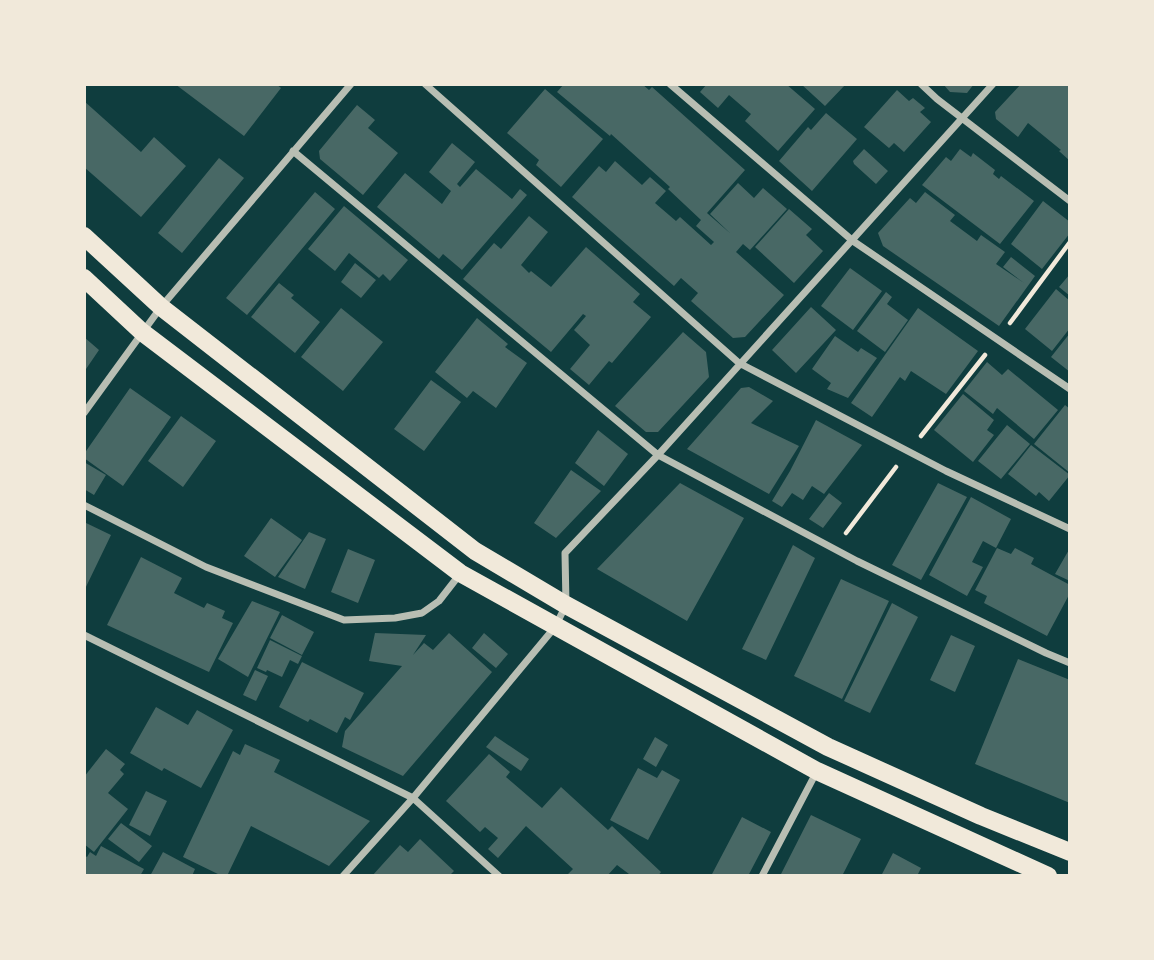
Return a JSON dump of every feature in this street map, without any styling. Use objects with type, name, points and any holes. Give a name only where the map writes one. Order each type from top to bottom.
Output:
[{"type":"main road","points":[[84,236],[161,307],[475,551],[566,605],[828,747],[981,816],[1070,852]]},
{"type":"main road","points":[[84,278],[142,332],[460,573],[817,771],[1039,874]]},
{"type":"street","points":[[84,413],[161,307],[351,84]]},
{"type":"street","points":[[425,84],[739,363],[946,471],[1070,529]]},
{"type":"street","points":[[670,84],[853,242],[1070,389]]},
{"type":"street","points":[[922,84],[961,118],[1070,201]]},
{"type":"street","points":[[343,876],[413,798],[555,627],[566,605],[565,552],[658,455],[739,363],[853,242],[993,84]]},
{"type":"street","points":[[293,151],[658,455],[834,549],[1070,663]]},
{"type":"street","points":[[84,505],[206,567],[344,620],[395,618],[422,613],[439,601],[460,573]]},
{"type":"street","points":[[84,635],[413,798],[499,876]]},
{"type":"street","points":[[762,876],[817,771]]},
{"type":"path","points":[[834,549],[1070,242]]},
{"type":"building","points":[[175,84],[276,84],[281,88],[244,136]]},
{"type":"building","points":[[564,84],[642,84],[649,90],[652,87],[745,170],[707,213],[731,234],[710,214],[738,183],[754,198],[763,188],[787,209],[750,250],[743,244],[736,252],[784,295],[745,337],[733,338],[691,301],[698,293],[681,278],[674,286],[572,197],[599,166],[606,172],[615,161],[642,185],[650,177],[666,191],[655,203],[676,221],[680,217],[711,245],[714,242],[696,226],[701,220],[668,189],[670,187],[611,134],[610,136],[557,92]]},
{"type":"building","points":[[707,84],[786,84],[815,109],[778,151],[745,121],[751,114],[729,95],[718,108],[700,92]]},
{"type":"building","points":[[801,84],[846,84],[825,106]]},
{"type":"building","points":[[943,84],[974,84],[967,93],[950,92]]},
{"type":"building","points":[[1021,84],[1070,84],[1070,161],[1059,151],[1061,150],[1028,123],[1018,137],[996,119],[995,112]]},
{"type":"building","points":[[545,89],[603,139],[561,187],[536,165],[539,160],[507,133]]},
{"type":"building","points":[[897,90],[909,101],[913,98],[925,108],[920,112],[931,122],[904,152],[894,143],[889,148],[864,127]]},
{"type":"building","points":[[84,101],[141,152],[154,137],[186,166],[141,217],[84,167]]},
{"type":"building","points":[[357,105],[375,120],[368,128],[398,153],[363,195],[320,159],[319,151]]},
{"type":"building","points":[[826,113],[857,139],[812,191],[779,161],[808,127],[811,130]]},
{"type":"building","points":[[452,143],[475,162],[457,184],[460,187],[476,169],[512,199],[520,189],[527,195],[462,270],[443,254],[439,259],[377,207],[405,173],[442,204],[451,191],[429,172]]},
{"type":"building","points":[[864,149],[888,171],[876,184],[854,164],[853,161]]},
{"type":"building","points":[[960,149],[971,157],[973,153],[995,170],[993,174],[999,179],[1001,176],[1034,201],[1000,244],[922,185],[946,157],[951,161]]},
{"type":"building","points":[[219,158],[244,178],[182,253],[158,233]]},
{"type":"building","points":[[315,192],[335,209],[247,315],[226,298]]},
{"type":"building","points":[[925,192],[955,215],[950,221],[977,241],[981,235],[1005,252],[996,264],[1024,283],[1003,267],[1011,257],[1035,276],[999,326],[883,246],[878,233],[910,198],[916,203]]},
{"type":"building","points":[[1043,201],[1070,222],[1070,233],[1042,269],[1011,244]]},
{"type":"building","points":[[344,206],[408,260],[390,281],[383,274],[379,278],[349,253],[335,271],[308,249]]},
{"type":"building","points":[[789,209],[812,229],[806,235],[823,251],[794,283],[755,247]]},
{"type":"building","points":[[529,216],[548,232],[521,265],[529,273],[531,271],[551,287],[586,247],[640,294],[633,302],[651,317],[612,363],[609,361],[589,385],[570,369],[590,345],[574,330],[586,316],[583,314],[551,352],[463,279],[494,243],[501,249]]},
{"type":"building","points":[[355,263],[376,280],[361,298],[341,282]]},
{"type":"building","points":[[850,268],[882,291],[853,330],[821,306]]},
{"type":"building","points":[[1070,274],[1070,296],[1059,287]]},
{"type":"building","points":[[279,283],[294,295],[291,298],[320,322],[295,353],[251,317]]},
{"type":"building","points":[[1056,289],[1070,301],[1070,328],[1052,351],[1025,329]]},
{"type":"building","points":[[886,292],[892,297],[887,304],[908,320],[885,352],[857,331]]},
{"type":"building","points":[[811,307],[836,330],[796,373],[772,350]]},
{"type":"building","points":[[341,308],[383,342],[343,391],[301,357]]},
{"type":"building","points":[[918,308],[978,351],[946,394],[911,371],[905,381],[900,377],[872,417],[851,403]]},
{"type":"building","points":[[477,318],[508,344],[505,347],[527,363],[496,408],[473,391],[467,398],[435,372]]},
{"type":"building","points":[[683,332],[706,352],[709,377],[658,432],[646,432],[615,406]]},
{"type":"building","points":[[1070,333],[1070,372],[1051,357]]},
{"type":"building","points":[[835,336],[858,352],[861,348],[877,358],[848,398],[827,389],[831,383],[812,369]]},
{"type":"building","points":[[84,337],[99,350],[84,372]]},
{"type":"building","points":[[987,362],[1002,375],[1008,369],[1058,410],[1034,439],[997,408],[993,414],[964,391]]},
{"type":"building","points":[[431,380],[461,402],[424,451],[394,429]]},
{"type":"building","points":[[749,387],[773,401],[751,423],[799,446],[769,494],[687,449],[741,388]]},
{"type":"building","points":[[130,388],[171,417],[123,486],[84,458],[84,454]]},
{"type":"building","points":[[963,394],[994,420],[987,430],[994,435],[973,462],[934,430]]},
{"type":"building","points":[[1065,405],[1070,409],[1070,473],[1034,444]]},
{"type":"building","points":[[181,416],[216,441],[183,487],[148,461]]},
{"type":"building","points":[[816,420],[862,445],[824,494],[812,486],[803,500],[792,493],[782,507],[772,501]]},
{"type":"building","points":[[1007,425],[1030,444],[1001,479],[978,461]]},
{"type":"building","points":[[598,430],[628,454],[604,486],[575,463]]},
{"type":"building","points":[[1031,445],[1070,475],[1049,501],[1039,492],[1036,496],[1008,474]]},
{"type":"building","points":[[84,462],[106,475],[94,495],[84,489]]},
{"type":"building","points":[[571,470],[601,491],[556,538],[534,523]]},
{"type":"building","points":[[680,483],[744,518],[687,621],[597,569]]},
{"type":"building","points":[[938,483],[967,497],[921,580],[892,565]]},
{"type":"building","points":[[829,493],[842,503],[823,528],[809,519]]},
{"type":"building","points":[[971,497],[1011,519],[996,548],[983,541],[972,562],[983,567],[967,596],[929,575]]},
{"type":"building","points":[[271,518],[302,540],[275,577],[244,556]]},
{"type":"building","points":[[84,522],[111,535],[84,591]]},
{"type":"building","points":[[309,532],[326,539],[305,589],[278,577]]},
{"type":"building","points":[[793,545],[815,558],[766,660],[742,649]]},
{"type":"building","points":[[997,548],[1011,554],[1015,548],[1034,558],[1031,564],[1070,585],[1070,593],[1047,636],[984,603],[987,596],[975,590]]},
{"type":"building","points":[[1070,548],[1070,581],[1055,574]]},
{"type":"building","points":[[348,549],[375,560],[358,603],[331,592]]},
{"type":"building","points":[[141,557],[182,578],[174,593],[204,608],[207,603],[225,611],[222,618],[233,623],[209,672],[107,625]]},
{"type":"building","points":[[841,579],[889,601],[842,699],[794,676]]},
{"type":"building","points":[[252,601],[280,612],[248,677],[218,659]]},
{"type":"building","points":[[892,603],[918,617],[870,713],[844,701]]},
{"type":"building","points":[[282,615],[314,632],[302,655],[270,638]]},
{"type":"building","points":[[375,633],[426,635],[413,655],[424,643],[433,650],[449,633],[492,672],[403,776],[342,747],[345,731],[402,666],[369,661]]},
{"type":"building","points":[[484,633],[508,654],[496,668],[472,648]]},
{"type":"building","points":[[951,635],[975,646],[955,692],[930,680]]},
{"type":"building","points":[[270,640],[302,656],[298,664],[290,660],[282,677],[257,668]]},
{"type":"building","points":[[1018,659],[1070,680],[1070,803],[975,764]]},
{"type":"building","points":[[302,662],[364,693],[350,720],[345,717],[337,733],[279,707]]},
{"type":"building","points":[[255,670],[268,676],[256,701],[243,695]]},
{"type":"building","points":[[156,707],[188,725],[197,710],[233,730],[201,788],[130,753]]},
{"type":"building","points":[[495,736],[529,759],[521,771],[486,747]]},
{"type":"building","points":[[655,737],[668,745],[656,767],[643,759]]},
{"type":"building","points":[[245,744],[280,760],[274,772],[370,821],[329,866],[251,826],[227,876],[183,857],[233,751],[240,755]]},
{"type":"building","points":[[106,749],[125,764],[120,770],[124,774],[108,793],[128,809],[94,852],[84,844],[84,777]]},
{"type":"building","points":[[489,754],[510,772],[506,777],[542,808],[561,787],[608,830],[612,826],[661,872],[658,876],[627,876],[629,874],[617,865],[607,876],[566,876],[573,869],[526,826],[498,858],[488,849],[498,838],[485,827],[480,832],[446,801]]},
{"type":"building","points":[[638,768],[657,778],[662,770],[680,780],[648,840],[610,820]]},
{"type":"building","points":[[146,791],[167,801],[150,836],[129,825]]},
{"type":"building","points":[[811,815],[861,839],[842,876],[780,876]]},
{"type":"building","points":[[742,817],[771,832],[748,876],[711,876]]},
{"type":"building","points":[[121,823],[152,846],[139,862],[108,839]]},
{"type":"building","points":[[420,839],[454,871],[449,876],[372,876],[400,845],[408,852]]},
{"type":"building","points":[[101,846],[144,869],[140,876],[84,876],[84,855],[87,857],[90,852],[96,856]]},
{"type":"building","points":[[163,852],[195,869],[192,876],[150,876]]},
{"type":"building","points":[[893,853],[921,868],[917,876],[881,876]]}]
